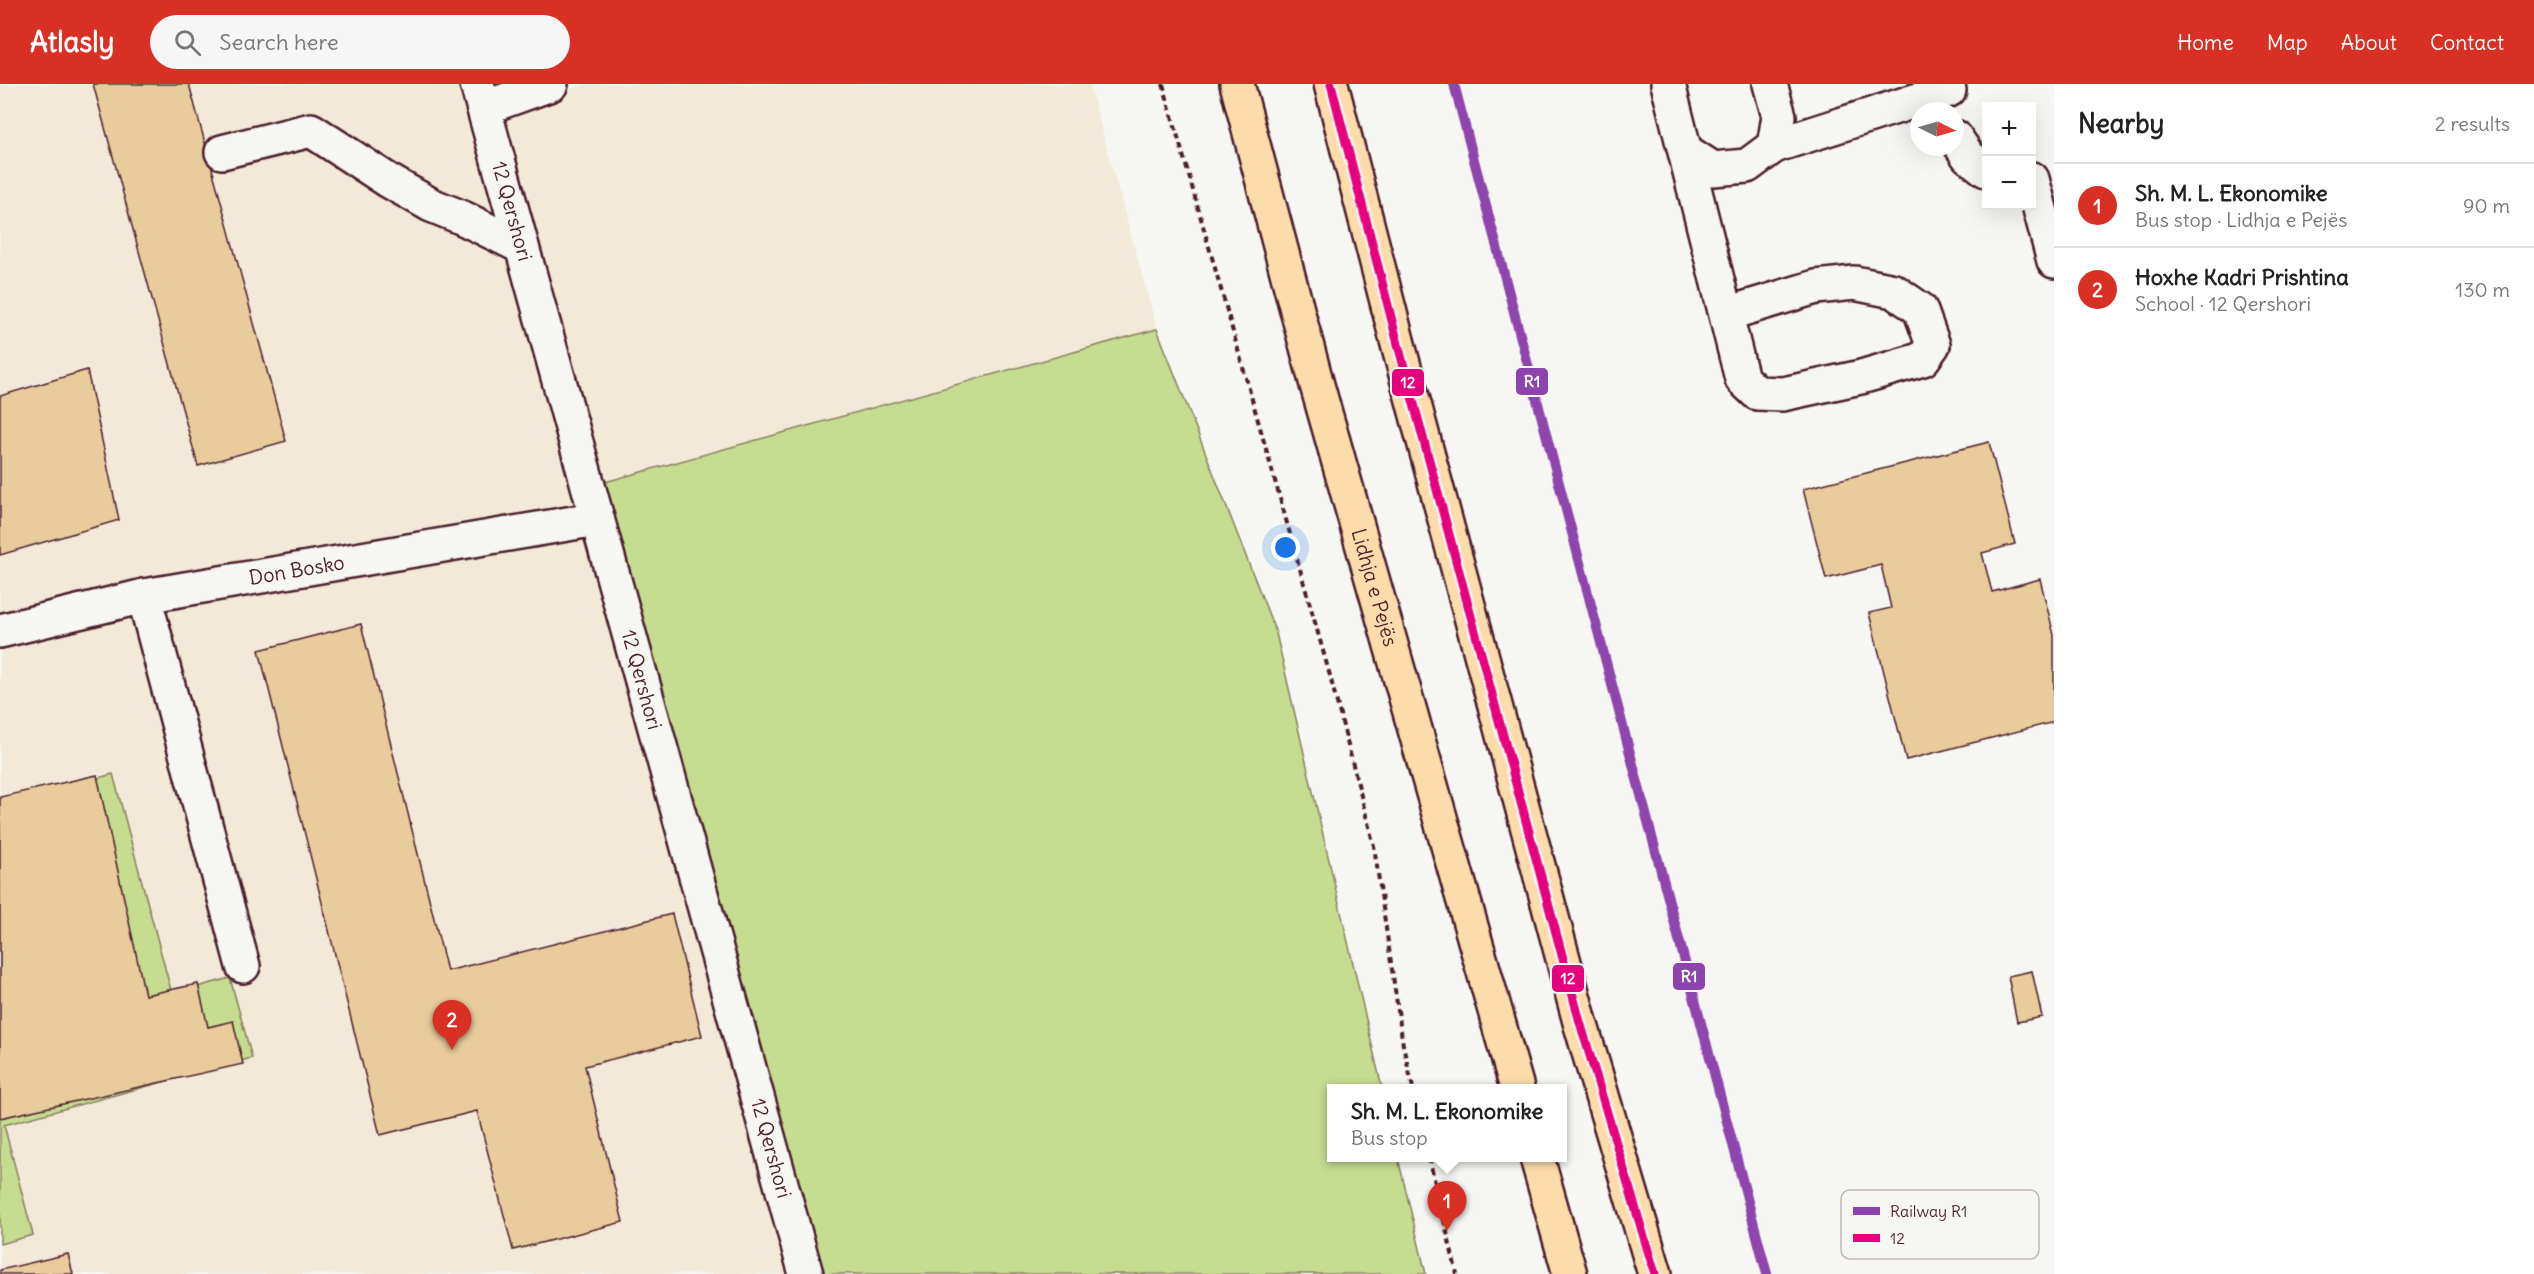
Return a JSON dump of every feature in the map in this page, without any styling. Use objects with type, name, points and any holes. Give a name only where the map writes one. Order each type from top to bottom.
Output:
[{"type":"highway","name":"Lidhja e Pejës","points":[[1237,84],[1317,385],[1516,1084]]},
{"type":"highway","points":[[1331,84],[1400,352],[1580,1022],[1655,1274]]},
{"type":"highway","points":[[1538,1162],[1570,1274]]},
{"type":"street","points":[[480,96],[552,84]]},
{"type":"street","points":[[1668,84],[1687,152],[1726,314],[1742,379],[1757,393],[1783,394],[1861,377],[1923,358],[1933,345],[1920,309],[1894,291],[1854,283],[1816,288],[1726,314]]},
{"type":"street","points":[[1770,84],[1779,116],[1774,146]]},
{"type":"street","points":[[1687,152],[1713,169],[1747,166],[1774,146],[1949,95]]},
{"type":"street","name":"12 Qershori","points":[[480,96],[806,1274]]},
{"type":"street","points":[[222,152],[311,130],[389,181],[431,205],[522,247]]},
{"type":"street","points":[[1964,150],[1982,167]]},
{"type":"street","points":[[2036,178],[2054,172]]},
{"type":"street","points":[[2036,194],[2054,261]]},
{"type":"street","name":"Don Bosko","points":[[0,631],[144,596],[597,519]]},
{"type":"street","points":[[144,596],[243,966]]},
{"type":"path","points":[[1162,84],[1326,661],[1374,846],[1403,1045],[1412,1084]]},
{"type":"path","points":[[1430,1162],[1457,1274]]},
{"type":"shaded area","points":[[0,84],[537,84],[487,98],[811,1274],[0,1274]]},
{"type":"shaded area","points":[[590,84],[1089,84],[1157,329],[605,482],[503,108]]},
{"type":"green space","points":[[1157,329],[1276,633],[1381,1084],[1327,1084],[1327,1162],[1399,1162],[1426,1274],[811,1274],[783,1181],[605,482]]},
{"type":"green space","points":[[113,774],[172,994],[230,978],[252,1058],[4,1125],[33,1235],[0,1244],[0,805]]},
{"type":"building","points":[[93,84],[189,84],[286,441],[198,466]]},
{"type":"building","points":[[87,370],[119,520],[0,555],[0,396]]},
{"type":"building","points":[[1989,442],[2015,544],[1982,553],[1992,592],[2040,579],[2054,635],[2054,722],[1906,760],[1869,613],[1891,608],[1881,565],[1826,579],[1803,489]]},
{"type":"building","points":[[361,624],[447,971],[672,914],[702,1036],[585,1066],[623,1222],[513,1250],[477,1111],[380,1135],[259,650]]},
{"type":"building","points":[[97,775],[145,995],[198,984],[208,1027],[233,1021],[243,1064],[0,1118],[0,797]]},
{"type":"building","points":[[2032,971],[2042,1017],[2017,1022],[2008,976]]},
{"type":"building","points":[[68,1254],[73,1274],[0,1274],[0,1270]]},
{"type":"rail line","name":"R1","points":[[1454,84],[1767,1274]]},
{"type":"transit line","name":"12","points":[[1331,84],[1400,352],[1580,1022],[1655,1274]]},
{"type":"place","name":"Hoxhe Kadri Prishtina","points":[[452,1050]]},
{"type":"place","name":"Sh. M. L. Ekonomike","points":[[1447,1231]]}]
